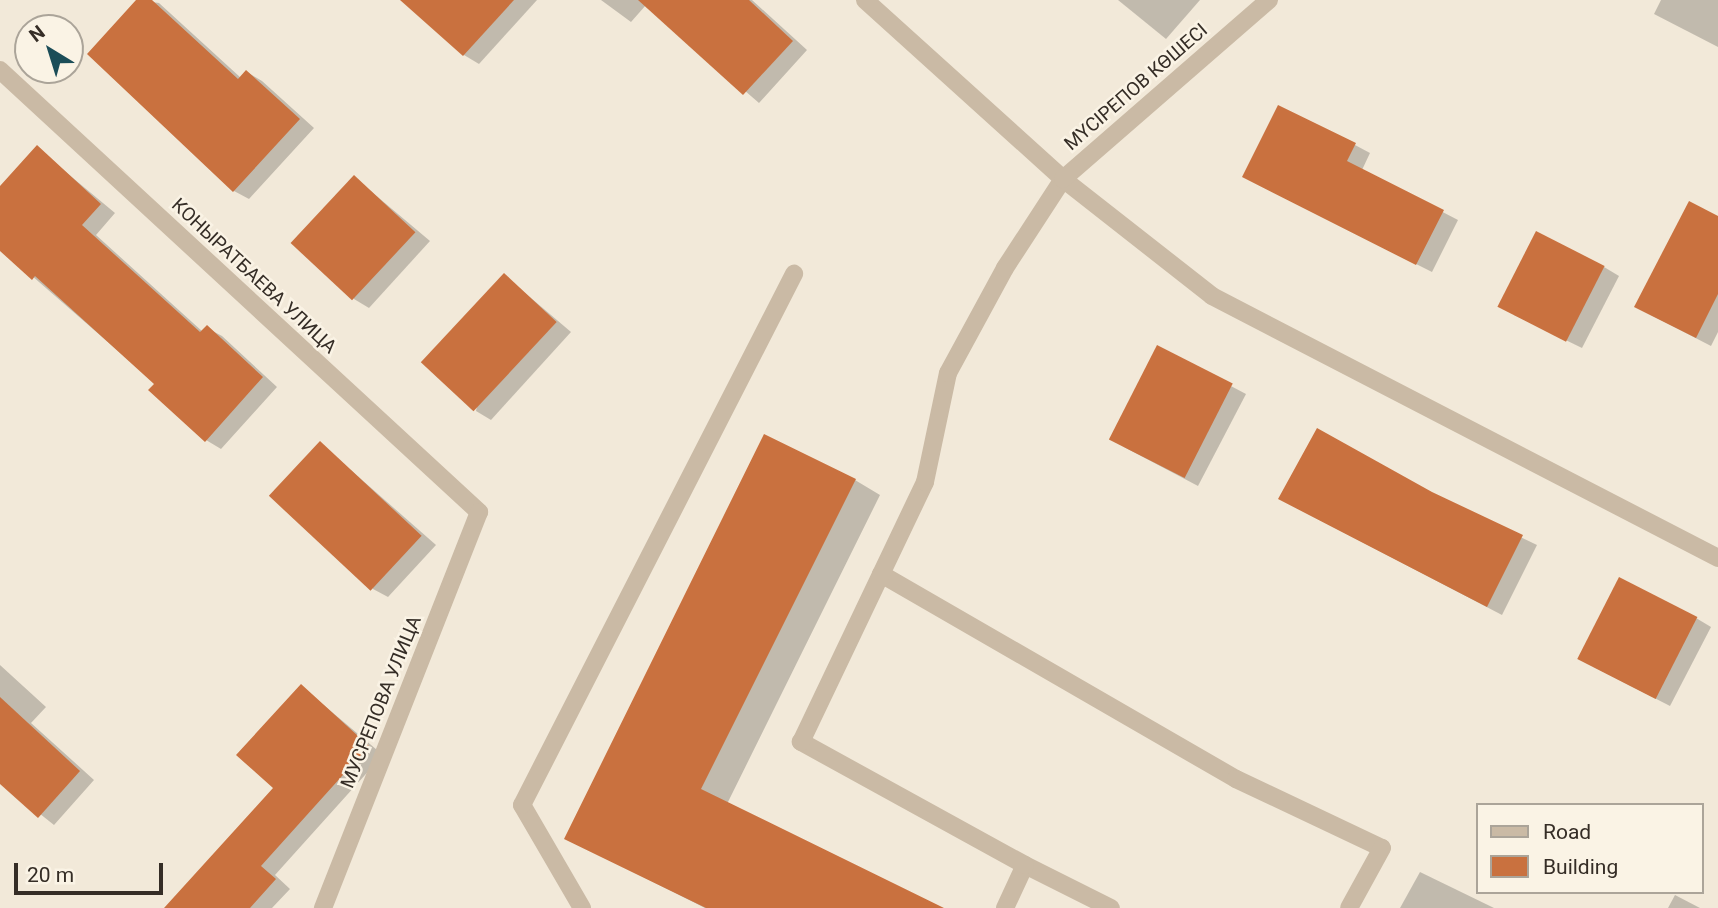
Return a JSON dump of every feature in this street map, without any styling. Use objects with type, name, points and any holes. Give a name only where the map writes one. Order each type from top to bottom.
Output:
[{"type":"street","points":[[865,0],[1063,179],[1212,296],[1718,558]]},
{"type":"street","name":"МҮСІРЕПОВ КӨШЕСІ","points":[[1025,865],[801,742],[925,482],[948,373],[1004,268],[1063,179],[1269,0]]},
{"type":"street","name":"КОНЫРАТБАЕВА УЛИЦА","points":[[0,70],[479,512]]},
{"type":"street","points":[[582,908],[523,805],[794,274]]},
{"type":"street","name":"МУСРЕПОВА УЛИЦА","points":[[323,908],[479,512]]},
{"type":"street","points":[[881,574],[1236,779],[1382,848],[1349,908]]},
{"type":"street","points":[[1005,908],[1025,865],[1111,908]]},
{"type":"building","points":[[136,0],[152,0],[238,79],[246,70],[300,119],[233,192],[87,54]]},
{"type":"building","points":[[400,0],[514,0],[463,56]]},
{"type":"building","points":[[638,0],[749,0],[793,41],[743,95]]},
{"type":"building","points":[[1278,105],[1356,143],[1347,161],[1444,210],[1416,265],[1242,177]]},
{"type":"building","points":[[37,145],[101,204],[82,225],[200,332],[207,325],[263,377],[205,442],[148,390],[154,384],[35,276],[32,280],[0,251],[0,186]]},
{"type":"building","points":[[354,175],[415,232],[352,300],[291,243]]},
{"type":"building","points":[[1689,201],[1718,216],[1718,294],[1696,338],[1634,307]]},
{"type":"building","points":[[1536,231],[1605,266],[1566,342],[1497,307]]},
{"type":"building","points":[[504,273],[557,322],[473,411],[421,362]]},
{"type":"building","points":[[1157,345],[1233,384],[1185,478],[1109,439]]},
{"type":"building","points":[[1317,428],[1432,492],[1523,535],[1487,607],[1278,499]]},
{"type":"building","points":[[764,434],[856,479],[701,789],[944,908],[706,908],[564,839]]},
{"type":"building","points":[[320,441],[422,536],[371,591],[269,496]]},
{"type":"building","points":[[1619,577],[1697,617],[1656,699],[1577,659]]},
{"type":"building","points":[[301,684],[369,746],[261,866],[276,879],[250,908],[164,908],[273,788],[236,755]]},
{"type":"building","points":[[0,697],[80,771],[38,818],[0,784]]}]
